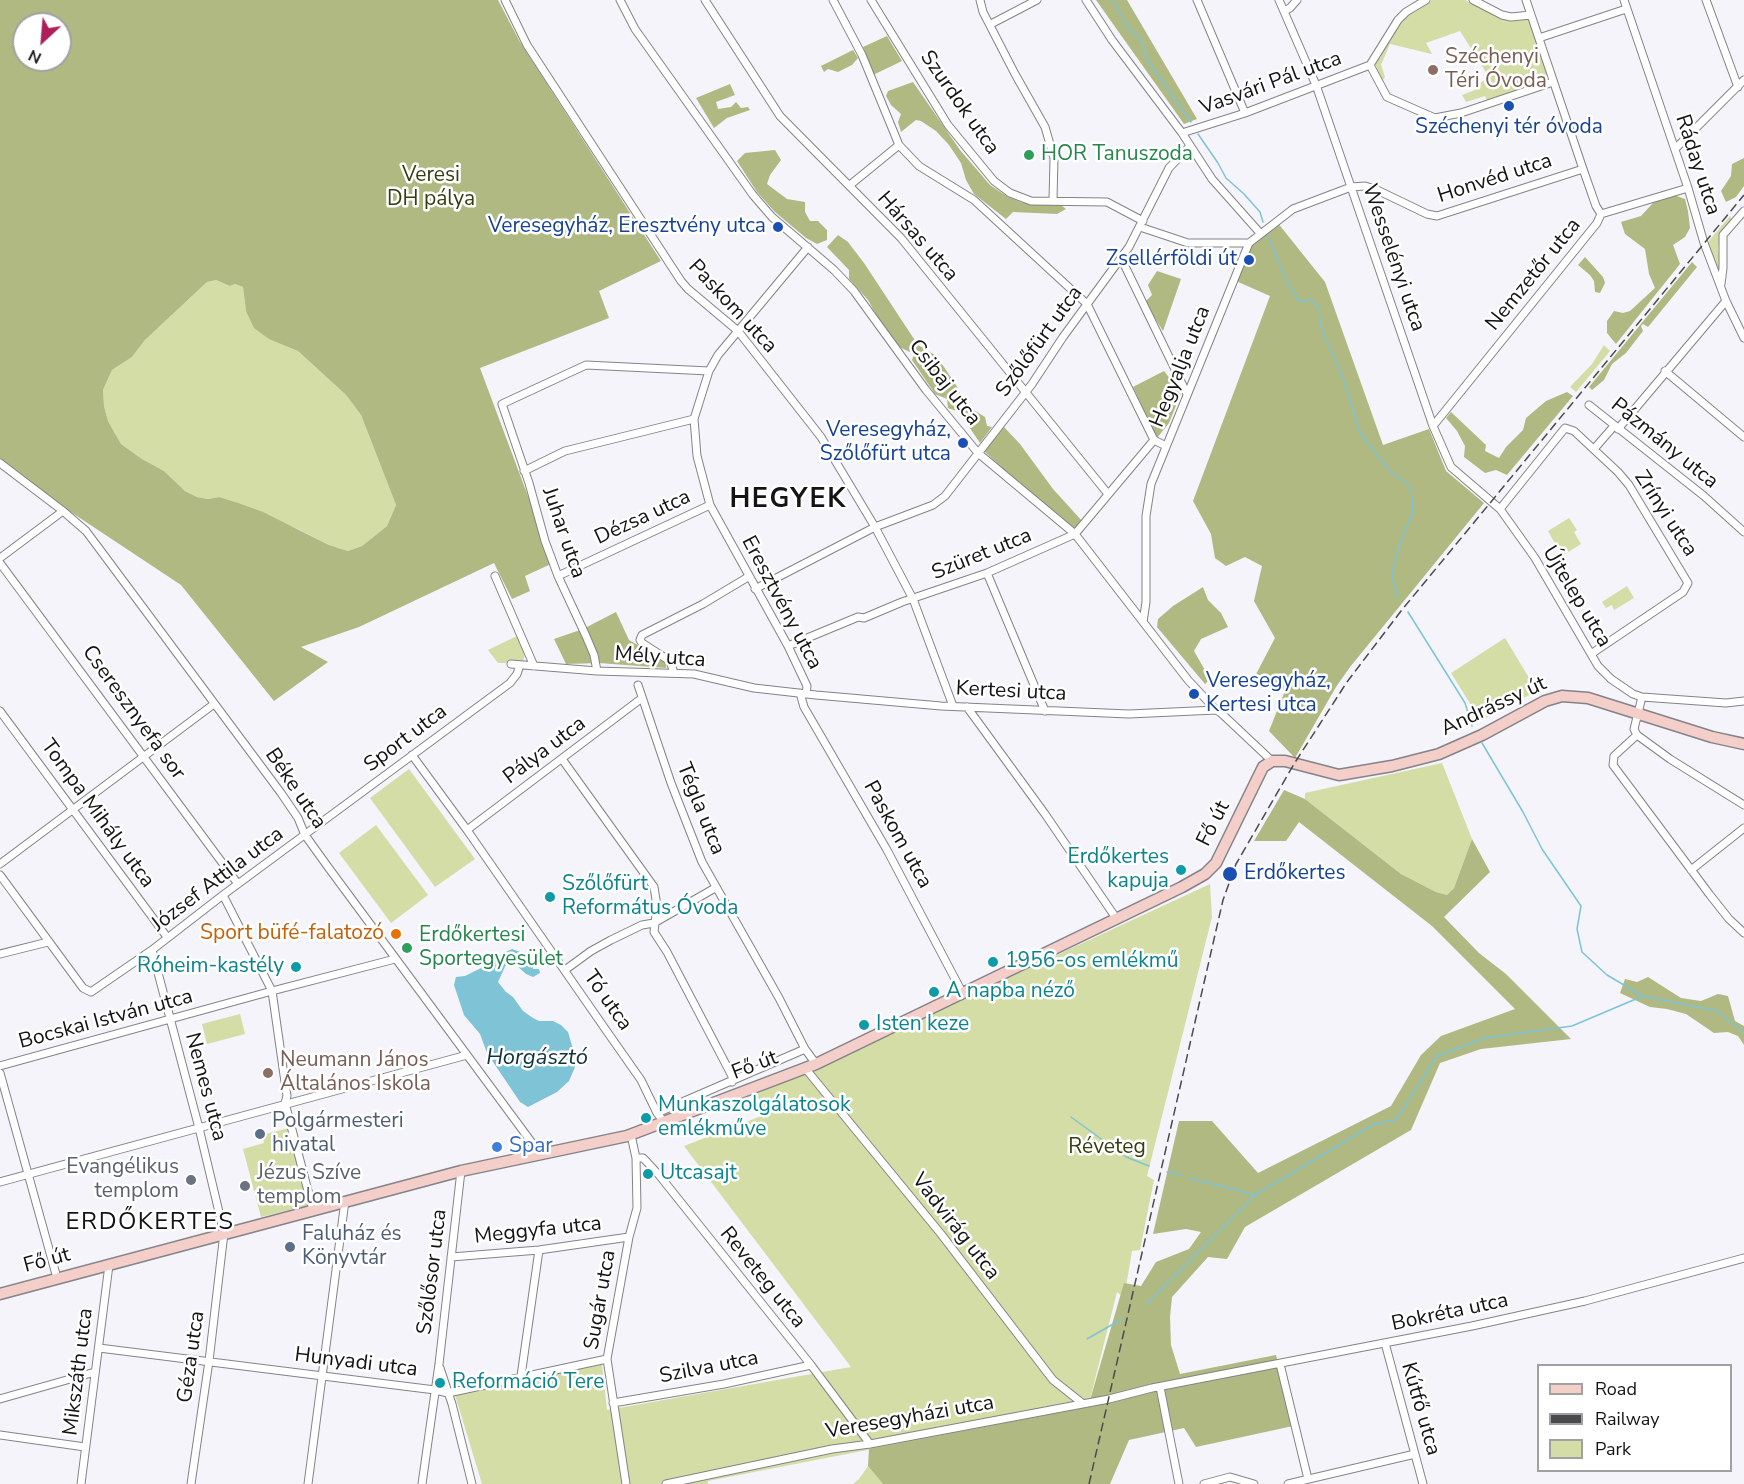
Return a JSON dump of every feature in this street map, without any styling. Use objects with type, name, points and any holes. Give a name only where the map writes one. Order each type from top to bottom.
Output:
[{"type":"main road","name":"Andrássy út","points":[[1272,761],[1285,760],[1339,776],[1392,766],[1438,754],[1482,735],[1545,701],[1562,696],[1588,698],[1712,737],[1744,744]]},
{"type":"main road","name":"Fő út","points":[[0,1294],[461,1171],[631,1135],[810,1066],[1182,887],[1214,867],[1263,767],[1272,761]]},
{"type":"street","name":"Csibaj utca","points":[[620,0],[635,29],[753,195],[772,217],[808,247],[854,291],[926,390],[978,453],[1075,534],[1188,680],[1216,710],[1272,761]]},
{"type":"street","name":"Hársas utca","points":[[705,0],[780,116],[901,238],[1108,494]]},
{"type":"street","points":[[833,0],[862,55],[899,145],[919,166],[974,200],[1087,304],[1154,440],[1166,446]]},
{"type":"street","name":"Szurdok utca","points":[[871,0],[948,125],[994,181],[1020,198],[1031,201],[1107,202],[1141,224],[1188,243],[1249,243]]},
{"type":"street","points":[[980,0],[983,12],[1045,127],[1054,158],[1053,201]]},
{"type":"street","points":[[991,24],[1037,0]]},
{"type":"street","points":[[1086,0],[1112,40],[1182,133],[1212,179],[1260,233]]},
{"type":"street","points":[[1197,0],[1245,113]]},
{"type":"street","name":"Wesselényi utca","points":[[1280,0],[1316,85],[1433,426],[1451,467],[1500,509]]},
{"type":"street","points":[[1284,11],[1297,0]]},
{"type":"street","points":[[1426,0],[1406,12],[1398,20],[1370,65],[1388,97],[1435,118],[1461,112],[1553,82]]},
{"type":"street","points":[[1473,0],[1502,15],[1511,17],[1531,15]]},
{"type":"street","points":[[1526,0],[1583,169],[1601,214]]},
{"type":"street","name":"Ráday utca","points":[[1624,0],[1688,188],[1704,243],[1726,301],[1744,338]]},
{"type":"street","points":[[1706,0],[1738,87]]},
{"type":"street","name":"Paskom utca","points":[[509,2],[527,45],[681,281],[738,331],[821,437],[913,599],[953,706]]},
{"type":"street","points":[[1539,38],[1626,9]]},
{"type":"street","name":"Vasvári Pál utca","points":[[1182,133],[1245,113],[1370,65]]},
{"type":"street","points":[[1675,149],[1744,80]]},
{"type":"street","points":[[850,185],[899,145]]},
{"type":"street","name":"Szőlőfürt utca","points":[[755,589],[874,527],[933,505],[945,495],[1025,392],[1121,258],[1169,168],[1190,146]]},
{"type":"street","name":"Honvéd utca","points":[[1351,187],[1365,186],[1375,189],[1427,214],[1437,216],[1583,169]]},
{"type":"street","name":"Hegyalja utca","points":[[1143,622],[1146,602],[1146,516],[1149,495],[1166,446],[1249,243],[1293,209],[1351,187]]},
{"type":"street","name":"Nemzetőr utca","points":[[1433,426],[1597,223],[1601,214],[1688,188]]},
{"type":"street","points":[[1721,286],[1723,234],[1744,211]]},
{"type":"street","name":"Eresztvény utca","points":[[803,694],[807,686],[788,646],[710,505],[697,456],[694,419],[709,371],[738,331],[808,247]]},
{"type":"street","points":[[1121,258],[1187,394]]},
{"type":"street","points":[[1594,449],[1726,301]]},
{"type":"street","name":"Juhar utca","points":[[597,671],[594,655],[558,576],[545,541],[525,471],[502,404],[586,365],[709,371]]},
{"type":"street","points":[[1665,371],[1744,437]]},
{"type":"street","name":"Pázmány utca","points":[[1589,405],[1704,496],[1744,532]]},
{"type":"street","points":[[525,471],[565,451],[694,419]]},
{"type":"street","name":"Zrínyi utca","points":[[1500,509],[1560,432],[1568,428],[1594,449],[1629,485],[1688,583],[1683,592],[1591,654]]},
{"type":"street","name":"Szüret utca","points":[[788,646],[858,617],[864,618],[987,573],[1075,534],[1154,440]]},
{"type":"street","name":"Béke utca","points":[[0,463],[86,531],[281,793],[298,818],[305,835],[540,1155]]},
{"type":"street","name":"Dézsa utca","points":[[558,576],[710,505]]},
{"type":"street","name":"Újtelep utca","points":[[1500,509],[1535,558],[1591,654],[1611,679],[1633,694],[1642,697],[1726,703],[1744,701]]},
{"type":"street","points":[[0,558],[63,511]]},
{"type":"street","name":"Cseresznyefa sor","points":[[0,563],[238,884]]},
{"type":"street","points":[[987,573],[1045,711]]},
{"type":"street","points":[[495,576],[534,666]]},
{"type":"street","points":[[674,673],[670,661],[642,643],[640,640],[642,635],[703,604],[748,577]]},
{"type":"street","name":"Mély utca","points":[[511,664],[597,671],[694,674],[754,688],[803,694]]},
{"type":"street","name":"Sport utca","points":[[305,835],[510,682],[517,674],[520,665]]},
{"type":"street","name":"Tégla utca","points":[[639,685],[687,828],[702,862],[778,998],[805,1049],[810,1066]]},
{"type":"street","name":"Paskom utca","points":[[803,694],[804,707],[887,850],[963,994]]},
{"type":"street","name":"Kertesi utca","points":[[803,694],[1045,711],[1129,714],[1216,710]]},
{"type":"street","points":[[1642,697],[1634,729],[1636,735],[1744,805]]},
{"type":"street","name":"Pálya utca","points":[[467,830],[642,698]]},
{"type":"street","points":[[0,864],[214,704]]},
{"type":"street","points":[[967,707],[1045,814],[1116,918]]},
{"type":"street","name":"Tompa Mihály utca","points":[[0,711],[167,937]]},
{"type":"street","points":[[1636,735],[1614,756],[1613,765],[1729,919],[1744,933]]},
{"type":"street","name":"Tó utca","points":[[412,755],[641,1080],[657,1113],[665,1123]]},
{"type":"street","points":[[562,759],[654,887],[657,906],[654,932],[667,952],[732,1076],[732,1082]]},
{"type":"street","points":[[1691,870],[1744,828]]},
{"type":"street","name":"József Attila utca","points":[[48,942],[83,988],[91,992],[152,950],[305,835]]},
{"type":"street","points":[[0,875],[48,942],[0,954]]},
{"type":"street","points":[[565,970],[611,940],[642,925],[654,922],[716,888]]},
{"type":"street","points":[[223,895],[272,991],[287,1096],[285,1103],[313,1210]]},
{"type":"street","name":"Nemes utca","points":[[152,950],[224,1233]]},
{"type":"street","name":"Bocskai István utca","points":[[0,1066],[395,959]]},
{"type":"street","points":[[657,1113],[805,1049]]},
{"type":"street","points":[[0,1182],[467,1055]]},
{"type":"street","name":"Vadvirág utca","points":[[810,1066],[1053,1380],[1082,1403]]},
{"type":"street","points":[[0,1073],[57,1278]]},
{"type":"street","points":[[631,1135],[636,1158]]},
{"type":"street","name":"Sugár utca","points":[[626,1484],[607,1359],[629,1237],[638,1208],[636,1158]]},
{"type":"street","name":"Reveteg utca","points":[[636,1158],[643,1158],[659,1175],[811,1365],[870,1444]]},
{"type":"street","name":"Szőlősor utca","points":[[422,1484],[461,1171]]},
{"type":"street","points":[[308,1484],[345,1201]]},
{"type":"street","name":"Géza utca","points":[[191,1484],[209,1361],[224,1233]]},
{"type":"street","name":"Meggyfa utca","points":[[451,1257],[539,1250],[629,1237]]},
{"type":"street","points":[[520,1377],[539,1250]]},
{"type":"street","name":"Bokréta utca","points":[[1160,1387],[1385,1343],[1585,1300],[1744,1258]]},
{"type":"street","name":"Mikszáth utca","points":[[81,1484],[109,1265]]},
{"type":"street","name":"Kútfő utca","points":[[1385,1343],[1423,1484]]},
{"type":"street","name":"Hunyadi utca","points":[[99,1347],[448,1393],[607,1359]]},
{"type":"street","points":[[438,1364],[472,1484]]},
{"type":"street","points":[[1280,1364],[1308,1479]]},
{"type":"street","name":"Szilva utca","points":[[613,1403],[724,1384],[811,1365]]},
{"type":"street","points":[[0,1399],[95,1372]]},
{"type":"street","points":[[1160,1387],[1179,1484]]},
{"type":"street","name":"Veresegyházi utca","points":[[666,1484],[832,1449],[870,1444],[1160,1387]]},
{"type":"street","points":[[0,1435],[86,1447]]},
{"type":"street","points":[[1288,1484],[1415,1454]]},
{"type":"street","points":[[710,1474],[712,1484]]},
{"type":"street","points":[[1204,1484],[1230,1477],[1254,1484]]},
{"type":"green space","name":"Veresi DH pálya","points":[[0,0],[498,0],[520,42],[661,261],[599,291],[609,318],[480,368],[553,563],[525,576],[530,591],[512,599],[494,563],[359,627],[301,647],[328,662],[274,701],[181,585],[0,465]],"holes":[[[216,280],[230,286],[235,284],[243,287],[246,311],[254,328],[269,339],[298,351],[346,395],[361,415],[396,505],[387,526],[362,546],[348,551],[329,545],[263,512],[238,503],[219,497],[208,499],[197,497],[185,491],[164,471],[121,444],[108,421],[103,390],[112,370],[132,357],[145,340],[207,282]]]},
{"type":"green space","points":[[1096,0],[1127,0],[1197,119],[1184,124]]},
{"type":"green space","points":[[1432,0],[1465,0],[1495,16],[1530,20],[1549,76],[1548,79],[1487,100],[1485,96],[1466,102],[1462,95],[1475,90],[1474,87],[1489,77],[1460,31],[1426,43],[1432,54],[1390,44],[1381,65],[1385,77],[1382,81],[1375,63],[1380,58],[1392,33],[1408,14]]},
{"type":"green space","points":[[887,36],[902,61],[873,75],[863,47]]},
{"type":"green space","points":[[853,50],[858,58],[852,65],[838,72],[828,69],[824,72],[821,66]]},
{"type":"green space","points":[[913,82],[960,150],[990,185],[1008,197],[1023,203],[1061,205],[1066,209],[1057,214],[1013,212],[1006,219],[974,194],[966,180],[961,163],[936,131],[916,120],[901,132],[898,122],[901,114],[891,105],[886,96],[888,91]]},
{"type":"green space","points":[[730,84],[735,95],[716,102],[718,109],[731,107],[736,102],[741,108],[748,107],[750,110],[727,118],[714,128],[696,98]]},
{"type":"green space","points":[[775,150],[781,160],[770,175],[767,184],[787,199],[805,202],[805,212],[810,221],[818,221],[827,230],[827,240],[817,244],[806,238],[775,212],[757,192],[737,161],[745,153]]},
{"type":"green space","points":[[1744,158],[1744,186],[1736,197],[1726,202],[1721,191],[1731,176],[1732,164]]},
{"type":"green space","points":[[1671,194],[1685,199],[1688,211],[1690,228],[1685,237],[1673,245],[1680,264],[1616,344],[1607,333],[1607,321],[1614,311],[1623,313],[1630,311],[1655,288],[1649,274],[1645,249],[1625,234],[1621,222],[1641,216],[1653,203]]},
{"type":"green space","points":[[1730,216],[1732,221],[1723,232],[1718,248],[1721,266],[1718,270],[1707,243]]},
{"type":"green space","points":[[1277,222],[1325,282],[1383,445],[1429,429],[1446,471],[1484,503],[1350,667],[1295,758],[1269,731],[1285,691],[1276,682],[1254,678],[1275,638],[1254,601],[1262,566],[1245,557],[1226,566],[1215,558],[1211,534],[1193,501],[1270,296],[1236,281],[1250,246]]},
{"type":"green space","points":[[838,235],[848,242],[864,263],[918,345],[935,355],[944,367],[958,388],[963,403],[957,407],[967,406],[985,417],[987,426],[992,427],[980,443],[959,412],[948,408],[947,399],[935,394],[912,360],[914,354],[897,346],[884,329],[868,300],[849,279],[849,270],[827,247]]},
{"type":"green space","points":[[1585,257],[1603,277],[1605,283],[1600,293],[1595,292],[1594,281],[1578,265]]},
{"type":"green space","points":[[1692,262],[1697,267],[1648,327],[1643,324],[1641,326],[1643,331],[1626,353],[1612,364],[1604,380],[1592,390],[1589,387]]},
{"type":"green space","points":[[1157,271],[1181,279],[1163,331],[1145,302],[1152,295],[1148,285]]},
{"type":"green space","points":[[216,280],[230,286],[235,284],[243,287],[246,311],[287,346],[298,351],[346,395],[361,415],[396,505],[387,526],[362,546],[348,551],[329,545],[298,529],[219,497],[208,499],[197,497],[185,491],[164,471],[121,444],[108,421],[103,390],[112,370],[132,357],[145,340],[207,282]]},
{"type":"green space","points":[[1604,345],[1610,351],[1576,392],[1570,387],[1592,364]]},
{"type":"green space","points":[[1164,371],[1181,393],[1169,423],[1157,438],[1133,387]]},
{"type":"green space","points":[[1567,392],[1573,396],[1507,475],[1496,470],[1485,473],[1464,457],[1465,446],[1457,431],[1446,418],[1451,412],[1486,445],[1485,451],[1499,458],[1506,447],[1523,430],[1526,418],[1546,401]]},
{"type":"green space","points":[[1004,427],[1020,444],[1053,489],[1083,522],[1075,529],[1018,483],[984,451]]},
{"type":"green space","points":[[1569,518],[1577,530],[1574,532],[1581,544],[1562,556],[1548,531]]},
{"type":"green space","points":[[1627,586],[1634,598],[1614,610],[1612,605],[1606,608],[1602,602]]},
{"type":"green space","points":[[1203,587],[1208,600],[1221,613],[1228,627],[1201,639],[1194,651],[1210,679],[1205,684],[1157,627],[1158,619],[1173,606]]},
{"type":"green space","points":[[616,612],[629,640],[667,662],[666,668],[599,663],[566,664],[554,639],[583,629]]},
{"type":"green space","points":[[519,635],[525,652],[523,663],[498,663],[488,650]]},
{"type":"green space","points":[[1505,638],[1537,691],[1482,720],[1451,673]]},
{"type":"green space","points":[[1442,763],[1472,839],[1454,888],[1447,895],[1436,892],[1401,874],[1305,799],[1305,793]]},
{"type":"green space","points":[[409,769],[475,859],[435,887],[370,798]]},
{"type":"green space","points":[[1284,790],[1305,799],[1401,874],[1436,892],[1447,895],[1454,888],[1472,839],[1490,872],[1444,917],[1479,953],[1506,974],[1571,1039],[1481,1049],[1440,1063],[1411,1130],[1245,1227],[1227,1259],[1208,1257],[1172,1297],[1171,1345],[1180,1374],[1276,1355],[1293,1426],[1196,1447],[1184,1428],[1129,1440],[1110,1484],[883,1484],[868,1466],[869,1449],[1088,1407],[1124,1283],[1141,1286],[1156,1262],[1189,1249],[1201,1232],[1186,1229],[1153,1234],[1179,1121],[1212,1121],[1258,1173],[1391,1106],[1421,1055],[1441,1036],[1515,1009],[1432,926],[1299,822],[1286,841],[1254,841]]},
{"type":"green space","points":[[376,825],[428,895],[391,923],[339,853]]},
{"type":"green space","name":"Réveteg","points":[[1210,884],[1212,917],[1147,1176],[1154,1180],[1140,1250],[1132,1251],[1124,1298],[1117,1292],[1088,1407],[708,1481],[708,1484],[482,1484],[455,1395],[595,1362],[602,1365],[607,1410],[851,1367],[684,1146],[764,1115],[757,1094]]},
{"type":"green space","points":[[1648,977],[1681,998],[1701,1001],[1718,994],[1728,996],[1735,1021],[1744,1026],[1744,1045],[1738,1036],[1728,1032],[1714,1033],[1686,1014],[1650,1007],[1620,993],[1625,979],[1637,982]]},
{"type":"green space","points":[[240,1014],[245,1034],[207,1044],[202,1024]]},
{"type":"green space","points":[[289,1128],[309,1205],[261,1217],[243,1149],[264,1143],[262,1135]]},
{"type":"green space","points":[[868,1466],[883,1484],[853,1484],[859,1479]]},
{"type":"water","name":"Horgásztó","points":[[512,949],[523,953],[533,962],[533,969],[539,969],[540,973],[533,977],[526,974],[516,965],[516,957],[509,958],[498,982],[523,1011],[533,1018],[539,1021],[553,1021],[561,1025],[568,1032],[575,1056],[575,1067],[569,1081],[557,1092],[528,1107],[520,1102],[487,1053],[480,1034],[464,1015],[454,985],[456,977],[465,976],[483,967],[489,960]]},
{"type":"waterway","points":[[1113,0],[1127,27],[1140,38],[1147,59],[1191,122]]},
{"type":"waterway","points":[[1198,134],[1226,178],[1260,212],[1263,222]]},
{"type":"waterway","points":[[1268,236],[1288,284],[1300,302],[1311,299],[1319,309],[1321,327],[1343,378],[1360,433],[1390,471],[1411,487],[1413,512],[1400,544],[1392,574],[1398,598]]},
{"type":"waterway","points":[[1408,612],[1465,703],[1472,726]]},
{"type":"waterway","points":[[1482,743],[1542,849],[1581,906],[1577,929],[1582,952],[1607,975],[1641,995]]},
{"type":"waterway","points":[[1189,1178],[1255,1195],[1374,1124],[1396,1120],[1437,1056],[1485,1038],[1572,1026],[1643,996],[1717,1011],[1744,1033]]},
{"type":"waterway","points":[[1071,1117],[1126,1157],[1149,1166]]},
{"type":"waterway","points":[[1167,1172],[1181,1175]]},
{"type":"waterway","points":[[1146,1304],[1255,1195]]},
{"type":"waterway","points":[[1087,1339],[1122,1319]]},
{"type":"railway","points":[[1089,1484],[1223,900],[1236,864],[1294,764],[1347,682],[1401,611],[1744,195]]},
{"type":"place","name":"Széchenyi Téri Óvoda","points":[[1433,70]]},
{"type":"place","name":"Széchenyi tér óvoda","points":[[1509,106]]},
{"type":"place","name":"HOR Tanuszoda","points":[[1029,155]]},
{"type":"place","name":"Veresegyház, Eresztvény utca","points":[[778,227]]},
{"type":"place","name":"Zsellérföldi út","points":[[1249,260]]},
{"type":"place","name":"Veresegyház, Szőlőfürt utca","points":[[963,443]]},
{"type":"place","name":"Veresegyház, Kertesi utca","points":[[1194,694]]},
{"type":"place","name":"Erdőkertes kapuja","points":[[1181,870]]},
{"type":"place","name":"Erdőkertes","points":[[1230,874]]},
{"type":"place","name":"Szőlőfürt Református Óvoda","points":[[550,897]]},
{"type":"place","name":"Sport büfé-falatozó","points":[[396,934]]},
{"type":"place","name":"Erdőkertesi Sportegyesület","points":[[407,948]]},
{"type":"place","name":"1956-os emlékmű","points":[[993,962]]},
{"type":"place","name":"Róheim-kastély","points":[[296,967]]},
{"type":"place","name":"A napba néző","points":[[934,992]]},
{"type":"place","name":"Isten keze","points":[[864,1025]]},
{"type":"place","name":"Neumann János Általános Iskola","points":[[268,1073]]},
{"type":"place","name":"Munkaszolgálatosok emlékműve","points":[[646,1118]]},
{"type":"place","name":"Polgármesteri hivatal","points":[[260,1134]]},
{"type":"place","name":"Spar","points":[[497,1147]]},
{"type":"place","name":"Utcasajt","points":[[648,1174]]},
{"type":"place","name":"Evangélikus templom","points":[[191,1180]]},
{"type":"place","name":"Jézus Szíve templom","points":[[245,1186]]},
{"type":"place","name":"Faluház és Könyvtár","points":[[290,1247]]},
{"type":"place","name":"Reformáció Tere","points":[[440,1383]]},
{"type":"district","name":"HEGYEK","points":[[788,500]]},
{"type":"district","name":"ERDŐKERTES","points":[[150,1223]]}]
